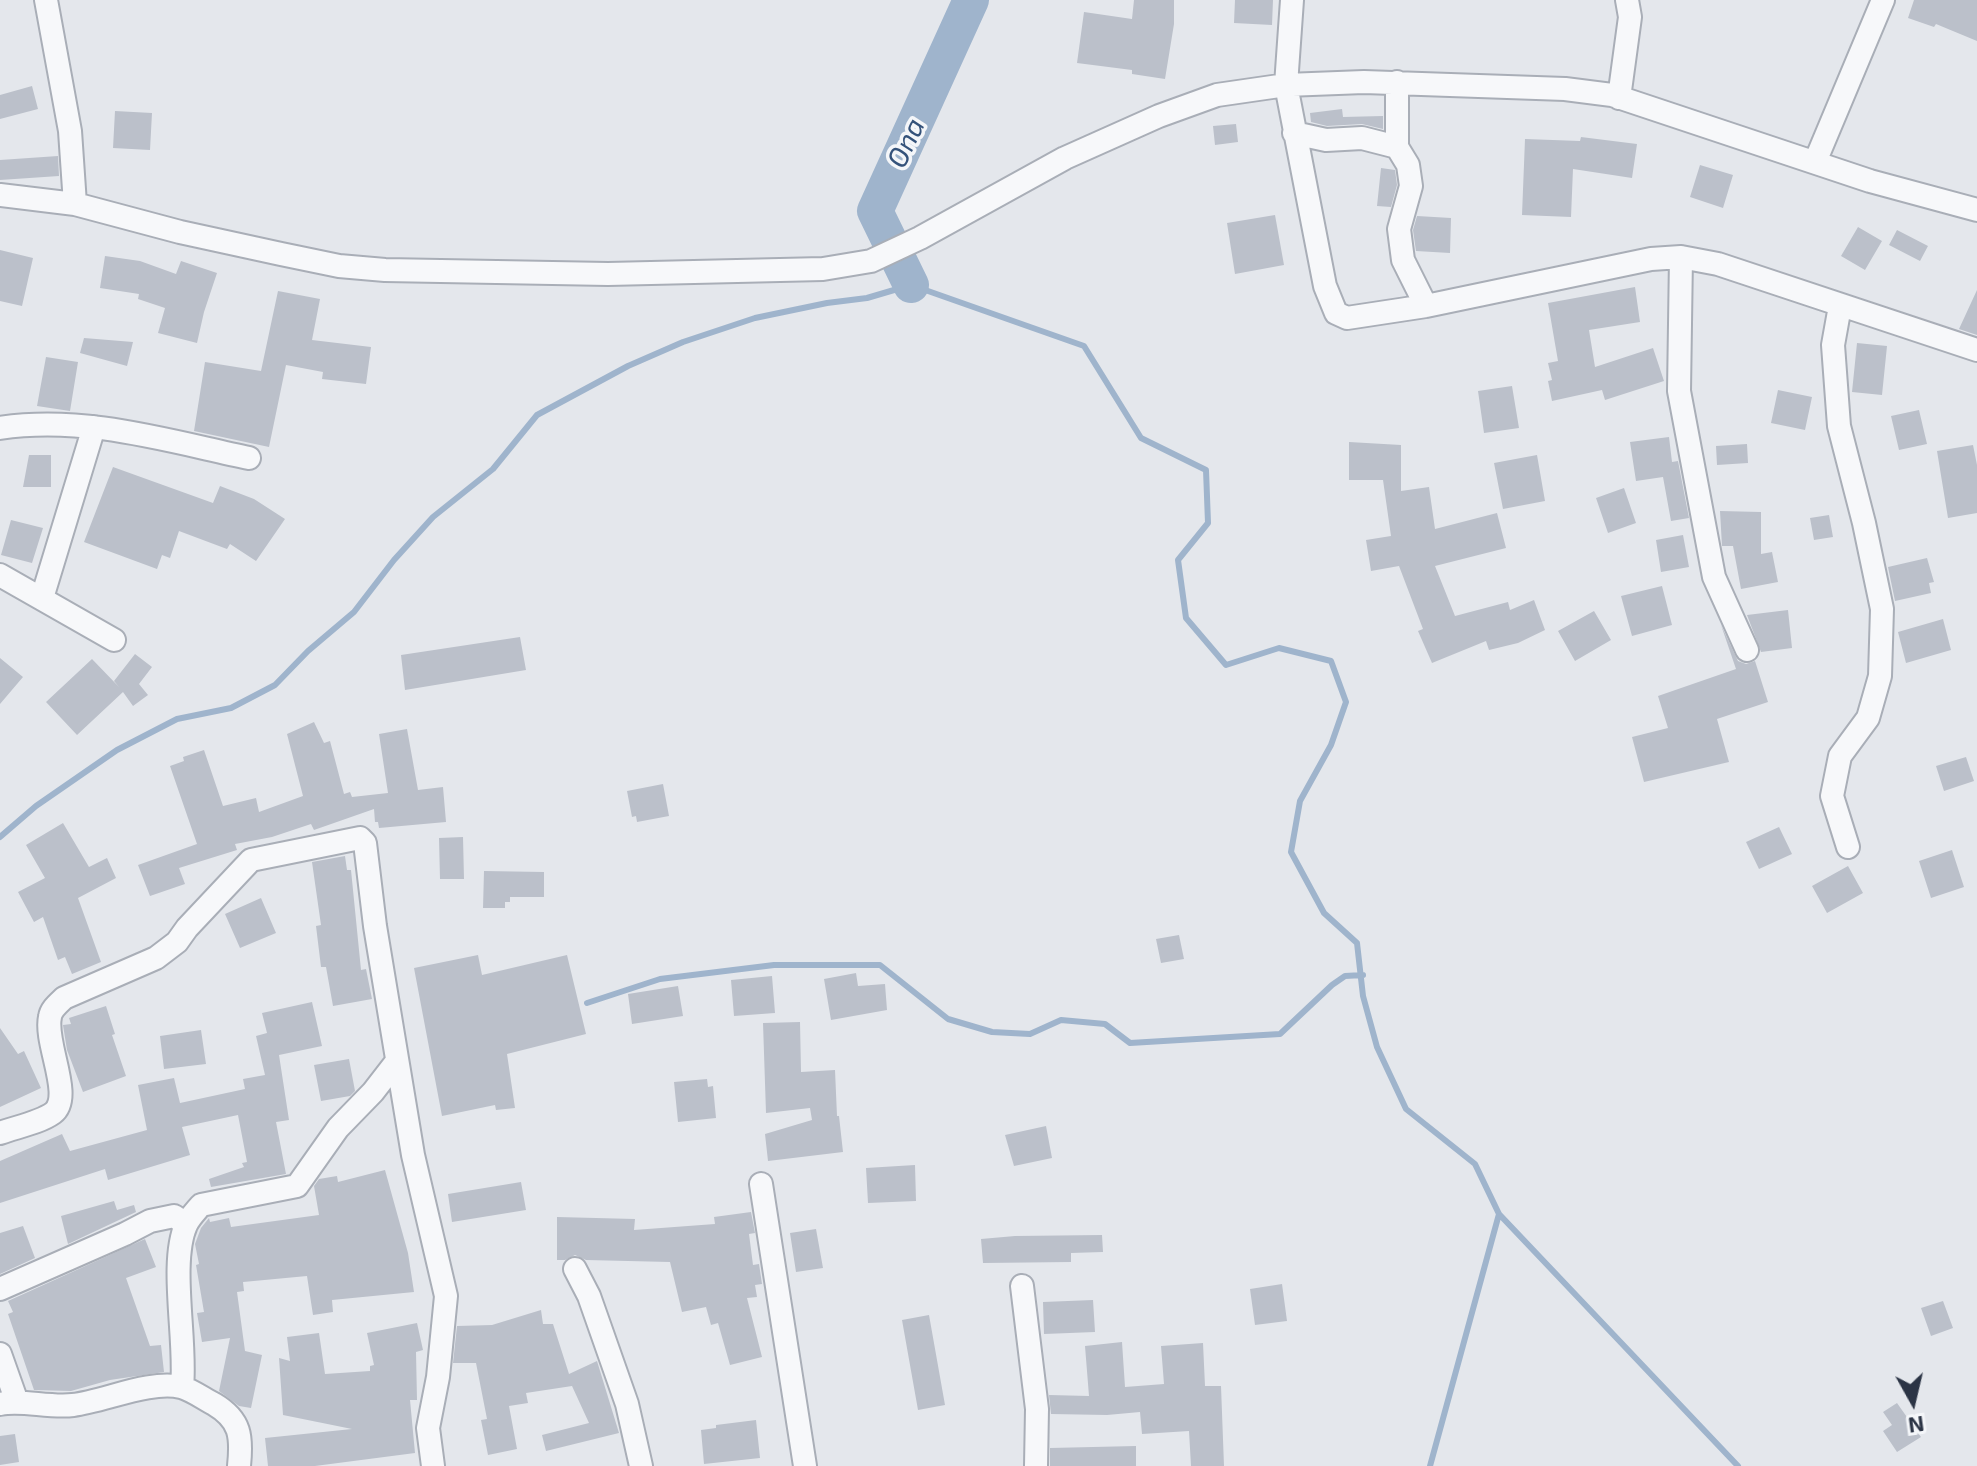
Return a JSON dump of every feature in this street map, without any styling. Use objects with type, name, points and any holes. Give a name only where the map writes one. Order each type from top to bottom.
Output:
[{"type":"street","points":[[46,0],[70,131],[75,204]]},
{"type":"street","points":[[1292,0],[1286,85],[1325,286],[1336,313],[1347,318],[1426,306],[1651,259],[1681,257],[1718,264],[1977,350]]},
{"type":"street","points":[[1619,98],[1630,17],[1627,0]]},
{"type":"street","points":[[1815,162],[1883,0]]},
{"type":"street","points":[[0,195],[75,204],[180,232],[339,266],[385,270],[608,274],[823,269],[871,261],[920,238],[1065,158],[1159,116],[1217,95],[1286,85],[1397,82],[1565,89],[1619,98],[1895,189],[1977,210]]},
{"type":"street","points":[[1397,82],[1397,147],[1408,165],[1410,176],[1409,198],[1399,229],[1403,260],[1426,306]]},
{"type":"street","points":[[1294,133],[1326,140],[1362,138],[1397,147]]},
{"type":"street","points":[[1681,257],[1679,391],[1714,577],[1747,650]]},
{"type":"street","points":[[1840,306],[1833,345],[1839,426],[1882,609],[1880,676],[1868,718],[1840,756],[1832,796],[1848,847]]},
{"type":"street","points":[[0,428],[59,423],[94,427],[249,458]]},
{"type":"street","points":[[42,598],[94,427]]},
{"type":"street","points":[[0,575],[114,640]]},
{"type":"street","points":[[0,1133],[51,1115],[57,1108],[62,1096],[49,1043],[50,1017],[64,998],[156,958],[177,942],[251,860],[360,838],[365,843],[413,1155],[446,1296],[438,1377],[428,1428],[433,1466]]},
{"type":"street","points":[[182,1387],[185,1361],[181,1326],[180,1250],[186,1224],[201,1205],[297,1186],[338,1128],[373,1092],[397,1061]]},
{"type":"street","points":[[761,1184],[805,1466]]},
{"type":"street","points":[[0,1289],[150,1221],[174,1216],[186,1224]]},
{"type":"street","points":[[575,1269],[589,1296],[627,1404],[641,1466]]},
{"type":"street","points":[[1022,1286],[1037,1409],[1036,1466]]},
{"type":"street","points":[[0,1354],[9,1403],[54,1407],[160,1386],[182,1387],[217,1406],[234,1420],[241,1435],[239,1466]]},
{"type":"building","points":[[1134,0],[1174,0],[1174,24],[1165,79],[1132,74],[1132,70],[1077,63],[1084,12],[1132,19]]},
{"type":"building","points":[[1235,0],[1273,0],[1272,25],[1234,23]]},
{"type":"building","points":[[1914,0],[1977,0],[1977,41],[1936,24],[1934,27],[1908,18]]},
{"type":"building","points":[[32,86],[38,109],[0,119],[0,95]]},
{"type":"building","points":[[1342,109],[1343,117],[1383,116],[1383,129],[1362,124],[1327,126],[1311,122],[1310,113]]},
{"type":"building","points":[[115,111],[152,113],[150,150],[113,148]]},
{"type":"building","points":[[1236,124],[1238,142],[1215,145],[1213,126]]},
{"type":"building","points":[[1581,137],[1637,144],[1632,178],[1573,169],[1571,217],[1522,215],[1525,139],[1580,141]]},
{"type":"building","points":[[58,156],[59,176],[0,180],[0,160]]},
{"type":"building","points":[[1700,165],[1733,175],[1723,208],[1690,197]]},
{"type":"building","points":[[1381,168],[1395,170],[1397,185],[1391,207],[1377,206]]},
{"type":"building","points":[[1275,215],[1284,265],[1235,274],[1227,223]]},
{"type":"building","points":[[1417,216],[1451,218],[1450,253],[1416,251],[1413,230]]},
{"type":"building","points":[[1858,227],[1882,241],[1865,270],[1841,256]]},
{"type":"building","points":[[1897,230],[1928,246],[1920,261],[1889,245]]},
{"type":"building","points":[[0,250],[33,258],[22,306],[0,301]]},
{"type":"building","points":[[105,256],[140,261],[176,274],[181,261],[217,273],[197,343],[158,333],[165,308],[138,299],[139,294],[100,288]]},
{"type":"building","points":[[1635,287],[1640,322],[1589,330],[1595,367],[1653,348],[1664,381],[1605,400],[1602,390],[1552,401],[1548,363],[1558,361],[1548,303]]},
{"type":"building","points":[[1977,290],[1977,335],[1959,329]]},
{"type":"building","points":[[278,291],[320,299],[312,340],[371,347],[366,384],[322,379],[323,372],[286,365],[269,447],[194,431],[205,362],[261,371]]},
{"type":"building","points":[[84,338],[133,342],[127,366],[80,353]]},
{"type":"building","points":[[1857,343],[1887,346],[1882,395],[1852,392]]},
{"type":"building","points":[[46,357],[78,362],[70,411],[37,406]]},
{"type":"building","points":[[1512,386],[1519,428],[1484,433],[1478,391]]},
{"type":"building","points":[[1778,390],[1812,397],[1805,430],[1771,423]]},
{"type":"building","points":[[1919,410],[1927,444],[1899,450],[1891,416]]},
{"type":"building","points":[[1669,437],[1672,462],[1678,461],[1689,518],[1671,521],[1663,477],[1636,481],[1630,442]]},
{"type":"building","points":[[1349,442],[1401,445],[1401,491],[1429,487],[1435,529],[1497,513],[1506,548],[1435,566],[1455,616],[1508,602],[1510,610],[1534,600],[1545,630],[1518,643],[1489,650],[1486,641],[1432,663],[1418,631],[1423,629],[1399,566],[1371,571],[1366,540],[1391,536],[1383,480],[1349,480]]},
{"type":"building","points":[[1747,444],[1748,463],[1717,465],[1716,446]]},
{"type":"building","points":[[1973,445],[1977,465],[1977,513],[1948,518],[1937,451]]},
{"type":"building","points":[[29,455],[51,455],[51,487],[23,487]]},
{"type":"building","points":[[1537,455],[1545,501],[1503,509],[1494,463]]},
{"type":"building","points":[[113,467],[213,503],[220,486],[254,499],[285,519],[256,561],[230,544],[227,549],[179,531],[170,558],[162,555],[157,569],[84,542]]},
{"type":"building","points":[[1624,488],[1636,523],[1608,533],[1596,498]]},
{"type":"building","points":[[1720,511],[1761,512],[1761,554],[1772,552],[1778,582],[1741,589],[1733,546],[1722,546]]},
{"type":"building","points":[[1829,515],[1833,537],[1814,540],[1810,518]]},
{"type":"building","points":[[11,520],[43,528],[32,563],[1,555]]},
{"type":"building","points":[[1683,535],[1689,567],[1661,572],[1656,540]]},
{"type":"building","points":[[1927,558],[1934,582],[1929,583],[1931,593],[1895,601],[1888,567]]},
{"type":"building","points":[[1662,586],[1672,625],[1632,636],[1621,596]]},
{"type":"building","points":[[1788,610],[1792,648],[1761,652],[1747,615]]},
{"type":"building","points":[[1594,611],[1611,640],[1575,661],[1558,631]]},
{"type":"building","points":[[1943,619],[1951,650],[1906,663],[1898,632]]},
{"type":"building","points":[[1721,625],[1738,661],[1746,664],[1755,661],[1768,702],[1717,719],[1729,762],[1644,782],[1632,737],[1668,728],[1658,696],[1736,669]]},
{"type":"building","points":[[520,637],[526,670],[405,690],[401,655]]},
{"type":"building","points":[[135,654],[152,667],[139,684],[148,695],[133,706],[123,692],[77,735],[46,702],[92,659],[119,687],[114,681]]},
{"type":"building","points":[[0,658],[23,677],[0,704]]},
{"type":"building","points":[[314,722],[324,743],[330,741],[344,794],[350,792],[352,797],[388,793],[379,734],[407,729],[418,790],[443,787],[446,822],[379,828],[374,809],[314,830],[311,824],[272,837],[235,844],[237,850],[179,868],[185,884],[150,896],[138,865],[197,844],[170,766],[184,761],[183,757],[204,750],[223,806],[256,798],[259,812],[303,796],[287,734]]},
{"type":"building","points":[[1966,757],[1974,781],[1944,791],[1936,766]]},
{"type":"building","points":[[663,784],[669,816],[637,822],[636,816],[632,817],[627,791]]},
{"type":"building","points":[[63,823],[89,867],[107,858],[116,878],[78,898],[101,962],[72,974],[65,957],[58,960],[43,917],[34,922],[18,892],[45,878],[26,845]]},
{"type":"building","points":[[1779,827],[1792,854],[1759,869],[1746,842]]},
{"type":"building","points":[[463,837],[464,879],[440,879],[439,838]]},
{"type":"building","points":[[1952,850],[1964,887],[1931,898],[1919,861]]},
{"type":"building","points":[[345,856],[347,870],[351,870],[361,970],[366,969],[372,999],[333,1006],[326,967],[321,967],[316,926],[321,925],[312,862]]},
{"type":"building","points":[[1848,866],[1863,893],[1827,913],[1812,886]]},
{"type":"building","points":[[484,871],[544,872],[544,897],[510,897],[510,902],[505,902],[505,908],[483,908]]},
{"type":"building","points":[[261,898],[276,933],[240,948],[225,914]]},
{"type":"building","points":[[1179,935],[1184,959],[1161,963],[1156,939]]},
{"type":"building","points":[[478,955],[482,975],[567,955],[586,1034],[507,1054],[515,1108],[496,1110],[495,1105],[442,1116],[414,968]]},
{"type":"building","points":[[856,973],[858,986],[885,984],[887,1010],[831,1020],[824,979]]},
{"type":"building","points":[[772,976],[775,1013],[734,1016],[731,980]]},
{"type":"building","points":[[678,986],[683,1016],[632,1024],[628,994]]},
{"type":"building","points":[[312,1002],[322,1046],[279,1055],[289,1120],[276,1122],[286,1174],[211,1187],[209,1179],[244,1167],[242,1163],[247,1162],[238,1115],[182,1127],[190,1155],[108,1180],[105,1169],[0,1203],[0,1161],[62,1134],[70,1151],[147,1130],[138,1085],[174,1078],[180,1103],[245,1089],[243,1079],[265,1075],[256,1036],[267,1033],[262,1013]]},
{"type":"building","points":[[106,1006],[126,1076],[83,1092],[67,1050],[63,1025],[71,1024],[69,1018]]},
{"type":"building","points":[[800,1022],[801,1072],[835,1070],[837,1116],[843,1152],[768,1161],[765,1134],[812,1120],[810,1108],[766,1113],[763,1023]]},
{"type":"building","points":[[0,1028],[18,1054],[24,1051],[41,1088],[0,1107]]},
{"type":"building","points":[[201,1030],[206,1064],[164,1069],[160,1036]]},
{"type":"building","points":[[349,1059],[355,1091],[350,1096],[321,1101],[314,1065]]},
{"type":"building","points":[[707,1079],[708,1087],[713,1086],[716,1118],[678,1122],[674,1082]]},
{"type":"building","points":[[1046,1126],[1052,1158],[1014,1166],[1005,1135]]},
{"type":"building","points":[[915,1165],[916,1201],[868,1203],[866,1168]]},
{"type":"building","points":[[385,1170],[408,1253],[414,1292],[332,1300],[333,1312],[313,1315],[307,1276],[243,1282],[244,1291],[237,1292],[245,1351],[262,1355],[251,1408],[239,1406],[219,1391],[230,1338],[202,1342],[197,1313],[204,1312],[195,1244],[201,1228],[209,1218],[210,1222],[229,1218],[231,1227],[319,1215],[314,1186],[319,1179],[337,1176],[338,1182]]},
{"type":"building","points":[[521,1182],[526,1210],[452,1222],[448,1194]]},
{"type":"building","points":[[114,1201],[117,1210],[134,1205],[136,1212],[68,1244],[61,1216]]},
{"type":"building","points":[[751,1212],[755,1233],[749,1234],[753,1265],[759,1264],[762,1284],[755,1285],[757,1297],[747,1298],[762,1357],[730,1365],[718,1323],[711,1325],[706,1307],[682,1312],[670,1262],[586,1260],[575,1255],[557,1260],[557,1217],[635,1219],[634,1230],[715,1224],[714,1217]]},
{"type":"building","points":[[23,1226],[35,1258],[0,1274],[0,1233]]},
{"type":"building","points":[[816,1229],[823,1268],[796,1272],[790,1233]]},
{"type":"building","points":[[1102,1235],[1103,1252],[1071,1253],[1071,1262],[983,1263],[981,1239]]},
{"type":"building","points":[[145,1239],[156,1267],[126,1278],[150,1346],[161,1345],[164,1372],[110,1380],[71,1391],[34,1390],[8,1314],[13,1312],[8,1301]]},
{"type":"building","points":[[1282,1284],[1287,1321],[1255,1325],[1250,1289]]},
{"type":"building","points":[[1093,1300],[1095,1332],[1044,1334],[1043,1302]]},
{"type":"building","points":[[1943,1301],[1953,1328],[1931,1336],[1921,1308]]},
{"type":"building","points":[[541,1310],[543,1324],[553,1324],[569,1374],[597,1361],[619,1433],[546,1451],[542,1435],[589,1423],[572,1386],[526,1393],[528,1403],[509,1406],[517,1449],[488,1455],[481,1420],[487,1419],[476,1363],[453,1363],[457,1326],[492,1325]]},
{"type":"building","points":[[929,1315],[945,1405],[918,1410],[902,1320]]},
{"type":"building","points":[[417,1323],[423,1350],[416,1352],[417,1400],[410,1400],[415,1453],[315,1466],[268,1466],[265,1438],[352,1429],[283,1415],[279,1358],[290,1361],[287,1337],[319,1333],[325,1374],[370,1371],[370,1366],[374,1365],[367,1333]]},
{"type":"building","points":[[1122,1342],[1125,1387],[1164,1384],[1161,1346],[1203,1343],[1205,1386],[1221,1386],[1224,1466],[1191,1466],[1189,1431],[1142,1434],[1140,1412],[1051,1414],[1049,1395],[1089,1396],[1085,1346]]},
{"type":"building","points":[[1897,1403],[1921,1437],[1897,1452],[1883,1431],[1892,1425],[1883,1412]]},
{"type":"building","points":[[756,1420],[760,1458],[704,1464],[701,1430]]},
{"type":"building","points":[[15,1434],[19,1462],[0,1465],[0,1436]]},
{"type":"building","points":[[1136,1446],[1136,1466],[1050,1466],[1050,1448]]},
{"type":"waterway","name":"Ona","points":[[911,285],[875,211],[971,0]]},
{"type":"waterway","points":[[0,837],[36,806],[117,750],[177,719],[231,708],[275,685],[308,651],[354,612],[394,560],[433,517],[493,469],[537,415],[628,366],[683,342],[755,318],[867,298],[911,285],[1084,346],[1141,438],[1206,470],[1208,523],[1178,560],[1186,618],[1226,665],[1279,648],[1331,661],[1346,702],[1331,745],[1300,801],[1291,852],[1324,913],[1357,943],[1363,996],[1377,1047],[1406,1109],[1475,1164],[1499,1214],[1738,1466]]},
{"type":"waterway","points":[[587,1003],[660,979],[774,965],[880,965],[948,1019],[992,1032],[1030,1034],[1061,1020],[1105,1024],[1130,1043],[1280,1034],[1332,985],[1345,976],[1363,975]]},
{"type":"waterway","points":[[1430,1466],[1499,1214]]}]
